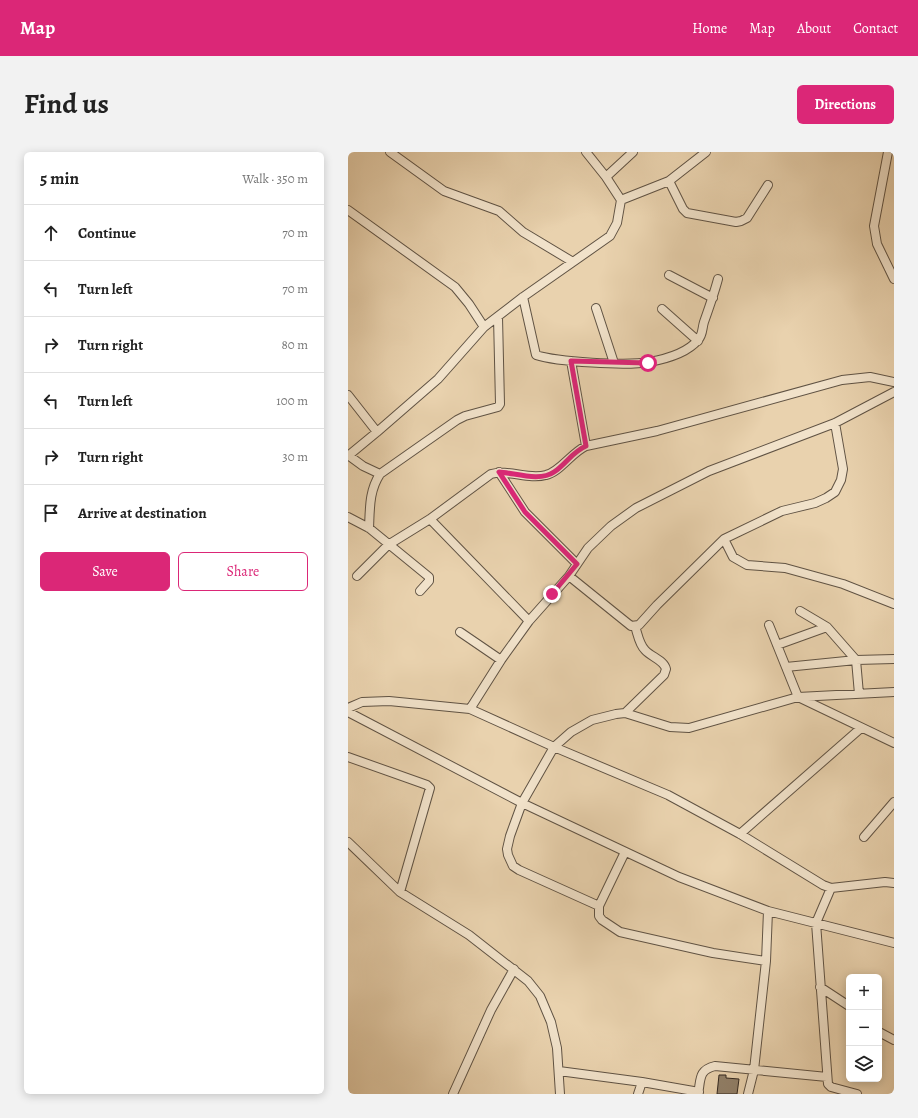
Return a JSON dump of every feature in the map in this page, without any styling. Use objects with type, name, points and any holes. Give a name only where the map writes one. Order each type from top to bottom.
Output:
[{"type":"street","points":[[390,152],[444,191],[499,211],[523,232],[573,262]]},
{"type":"street","points":[[380,474],[362,466],[348,456],[438,379],[484,327],[523,297],[610,236],[617,223],[621,200],[606,177],[586,152]]},
{"type":"street","points":[[606,177],[633,152]]},
{"type":"street","points":[[621,200],[669,180],[706,152]]},
{"type":"street","points":[[888,152],[874,226],[877,244],[894,279]]},
{"type":"street","points":[[669,180],[687,214],[736,222],[747,218],[768,185]]},
{"type":"street","points":[[348,210],[455,287],[469,304],[484,327]]},
{"type":"street","points":[[669,275],[713,298]]},
{"type":"street","points":[[523,297],[535,353],[540,356],[571,361],[648,363],[668,358],[685,351],[698,340],[701,336],[703,324],[713,298],[718,279]]},
{"type":"street","points":[[596,308],[614,363]]},
{"type":"street","points":[[662,309],[698,340]]},
{"type":"street","points":[[369,528],[371,494],[374,484],[380,474],[457,420],[465,416],[498,407],[500,404],[498,317]]},
{"type":"street","points":[[571,361],[586,446]]},
{"type":"street","points":[[357,576],[388,545],[430,519],[490,474],[499,472],[538,476],[547,475],[554,472],[576,450],[586,446],[657,431],[842,380],[870,377],[894,382]]},
{"type":"street","points":[[470,708],[501,660],[529,621],[569,576],[588,548],[611,526],[636,508],[709,472],[835,424],[894,392]]},
{"type":"street","points":[[348,395],[377,432]]},
{"type":"street","points":[[569,576],[631,626],[639,625],[657,605],[724,539],[782,511],[815,503],[834,492],[841,480],[843,469],[835,424]]},
{"type":"street","points":[[499,472],[525,512],[577,564]]},
{"type":"street","points":[[348,516],[369,528],[429,577],[429,581],[420,591]]},
{"type":"street","points":[[430,519],[529,621]]},
{"type":"street","points":[[724,539],[734,557],[746,565],[792,570],[843,584],[894,604]]},
{"type":"street","points":[[800,611],[827,627],[856,660],[858,694]]},
{"type":"street","points":[[769,625],[798,697],[894,743]]},
{"type":"street","points":[[625,713],[666,672],[666,667],[642,647],[635,626]]},
{"type":"street","points":[[777,645],[827,627]]},
{"type":"street","points":[[460,632],[501,660]]},
{"type":"street","points":[[786,667],[856,660],[894,659]]},
{"type":"street","points":[[599,906],[519,870],[513,866],[507,849],[522,803],[554,747],[572,732],[592,720],[616,714],[625,713],[670,728],[689,728],[798,697],[894,692]]},
{"type":"street","points":[[348,708],[362,702],[376,700],[470,708],[554,747],[668,795],[740,834],[831,888],[884,882],[894,883]]},
{"type":"street","points":[[348,712],[522,803],[678,878],[768,911],[894,942]]},
{"type":"street","points":[[740,834],[861,728]]},
{"type":"street","points":[[348,757],[427,785],[430,788],[400,892]]},
{"type":"street","points":[[864,837],[894,802]]},
{"type":"street","points":[[348,842],[400,892],[469,935],[528,981],[540,996],[551,1022],[556,1048],[560,1094]]},
{"type":"street","points":[[625,852],[599,906],[599,916],[602,920],[620,932],[713,952],[766,961]]},
{"type":"street","points":[[831,888],[816,923],[827,1078],[828,1084],[831,1087],[857,1094]]},
{"type":"street","points":[[748,1094],[754,1070],[766,961],[768,911]]},
{"type":"street","points":[[452,1094],[491,1010],[514,969]]},
{"type":"street","points":[[820,987],[846,1004]]},
{"type":"street","points":[[882,1034],[894,1040]]},
{"type":"street","points":[[558,1071],[642,1082],[698,1093],[702,1073],[709,1067],[715,1066],[827,1078]]},
{"type":"street","points":[[638,1094],[642,1082]]},
{"type":"building","points":[[719,1075],[726,1075],[726,1078],[739,1079],[737,1094],[717,1094]]},
{"type":"route","points":[[552,594],[569,576],[577,564],[525,512],[499,472],[538,476],[547,475],[554,472],[576,450],[586,446],[571,361],[648,363]]}]
